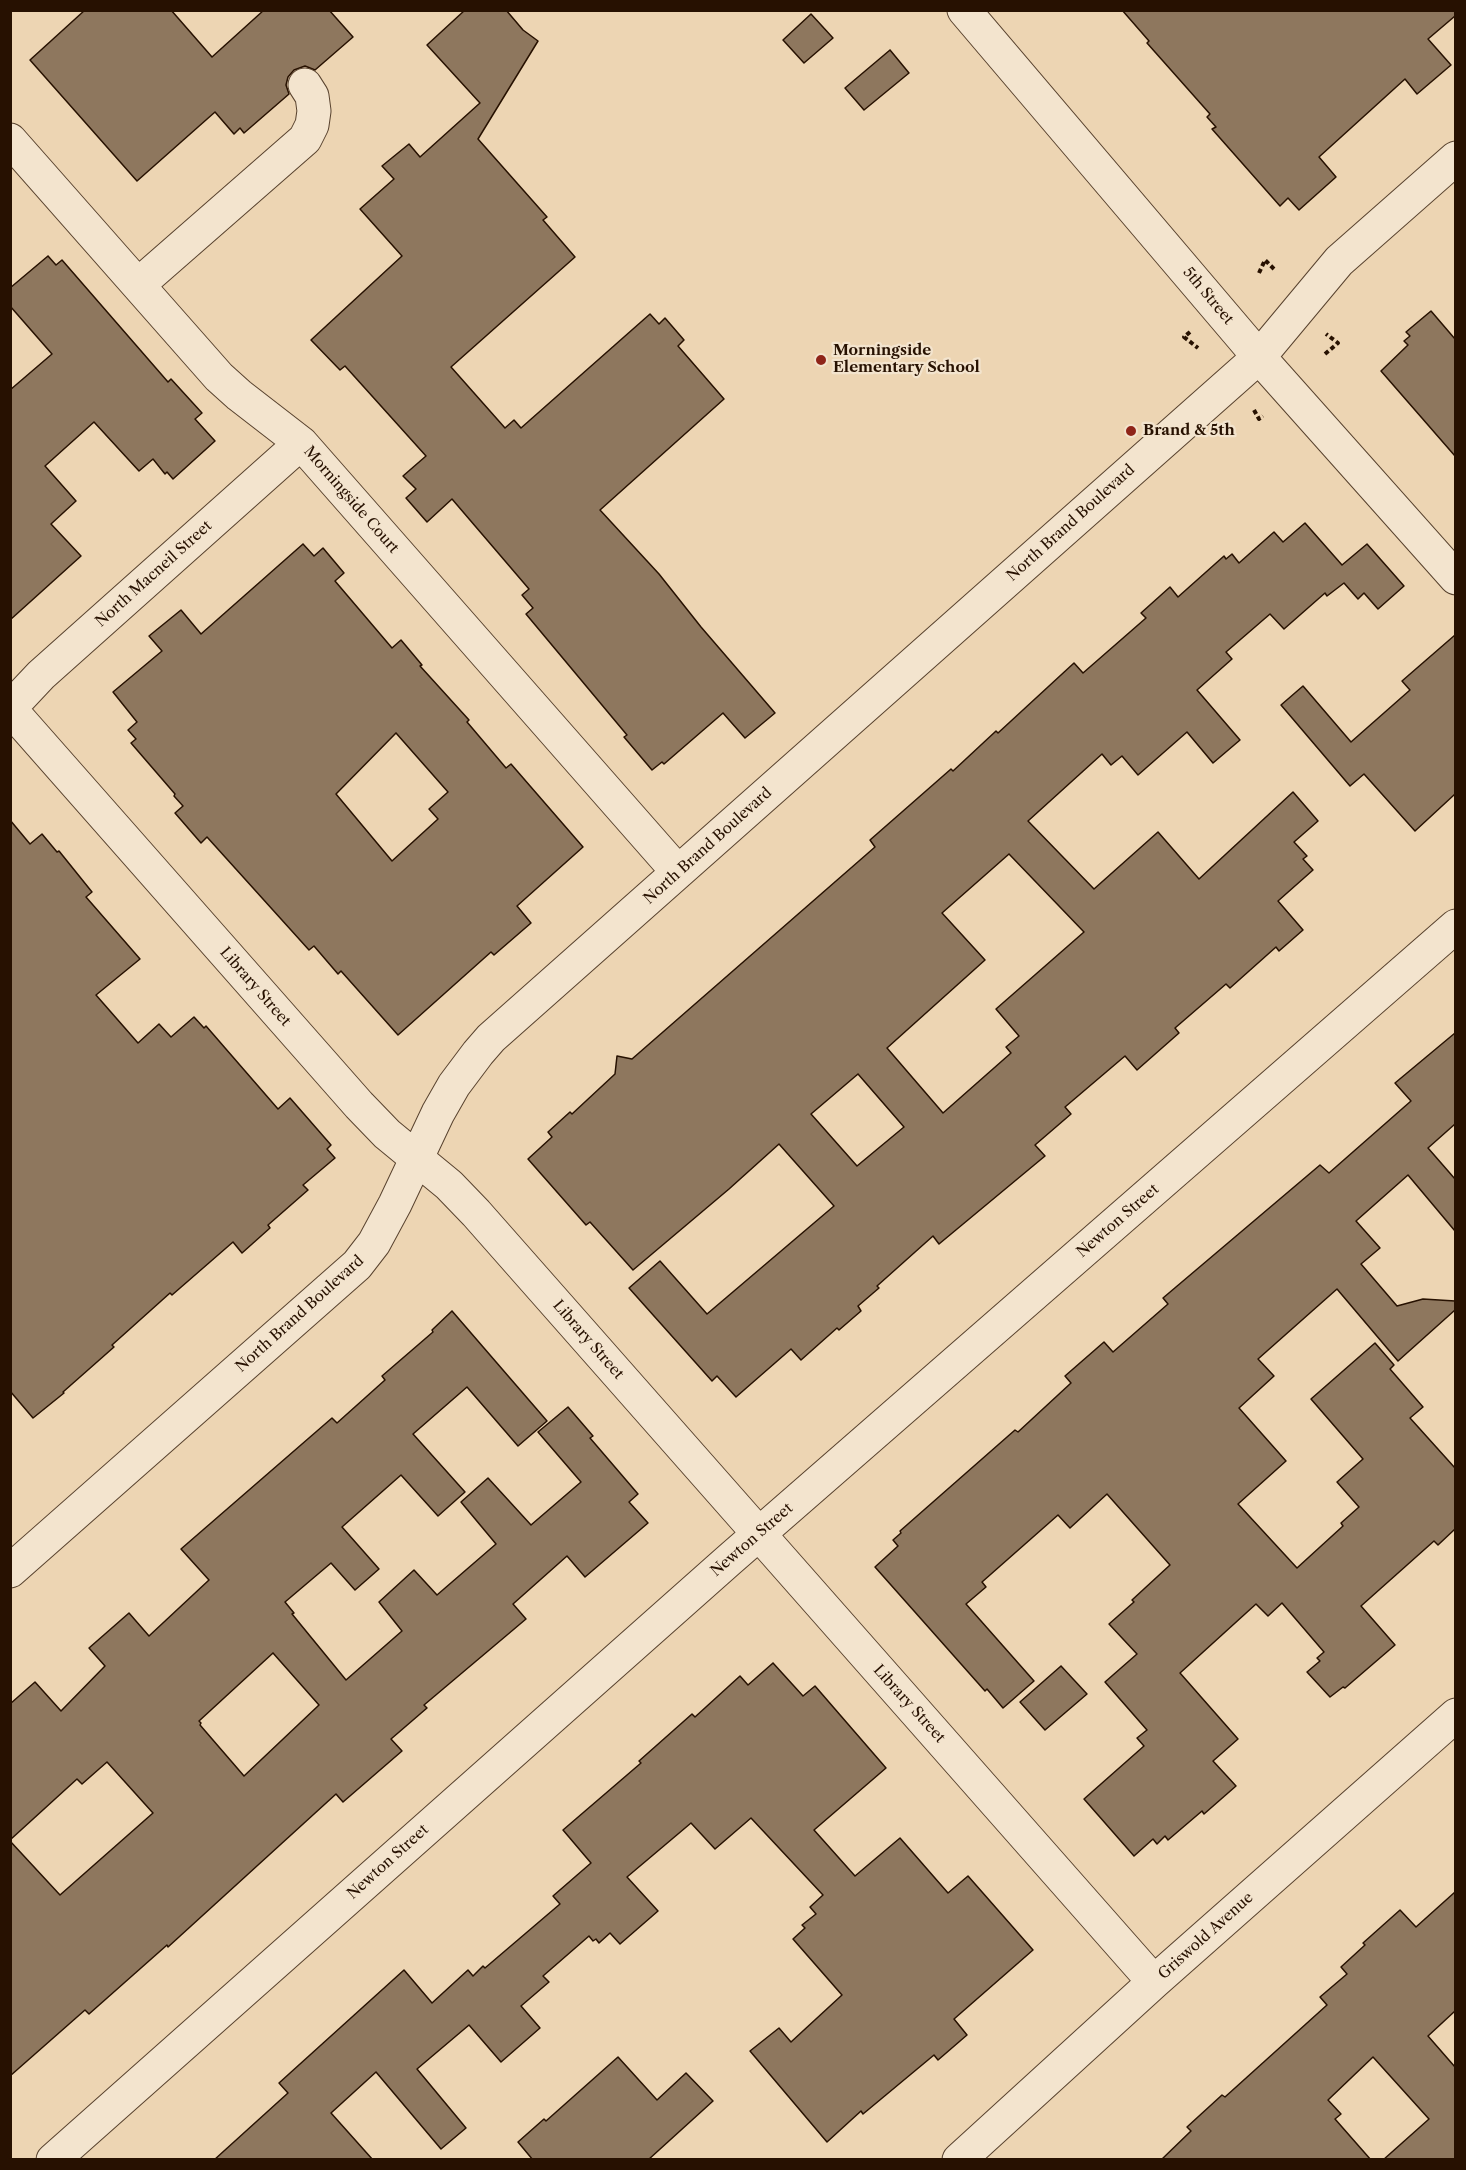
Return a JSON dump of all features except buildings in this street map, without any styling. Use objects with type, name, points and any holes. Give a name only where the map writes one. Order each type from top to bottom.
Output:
[{"type":"street","name":"5th Street","points":[[964,10],[1258,357],[1455,578]]},
{"type":"street","points":[[138,285],[305,139],[312,125],[314,111],[312,96],[305,85]]},
{"type":"street","name":"Morningside Court","points":[[10,140],[228,385],[301,443],[678,872]]},
{"type":"street","name":"North Brand Boulevard","points":[[10,1571],[357,1265],[374,1243],[454,1085],[491,1038],[1258,357],[1339,261],[1455,158]]},
{"type":"street","name":"North Macneil Street","points":[[10,708],[41,675],[301,443]]},
{"type":"street","name":"Library Street","points":[[10,708],[359,1105],[387,1134],[457,1193],[476,1213],[1154,1982]]},
{"type":"street","name":"Newton Street","points":[[53,2160],[759,1535],[1455,926]]},
{"type":"street","name":"Griswold Avenue","points":[[959,2160],[1154,1982],[1455,1715]]},
{"type":"path","points":[[1258,273],[1265,260],[1274,269]]},
{"type":"path","points":[[1325,354],[1338,343],[1326,334]]},
{"type":"place","name":"Morningside Elementary School","points":[[821,360]]},
{"type":"place","name":"Brand & 5th","points":[[1131,431]]}]
